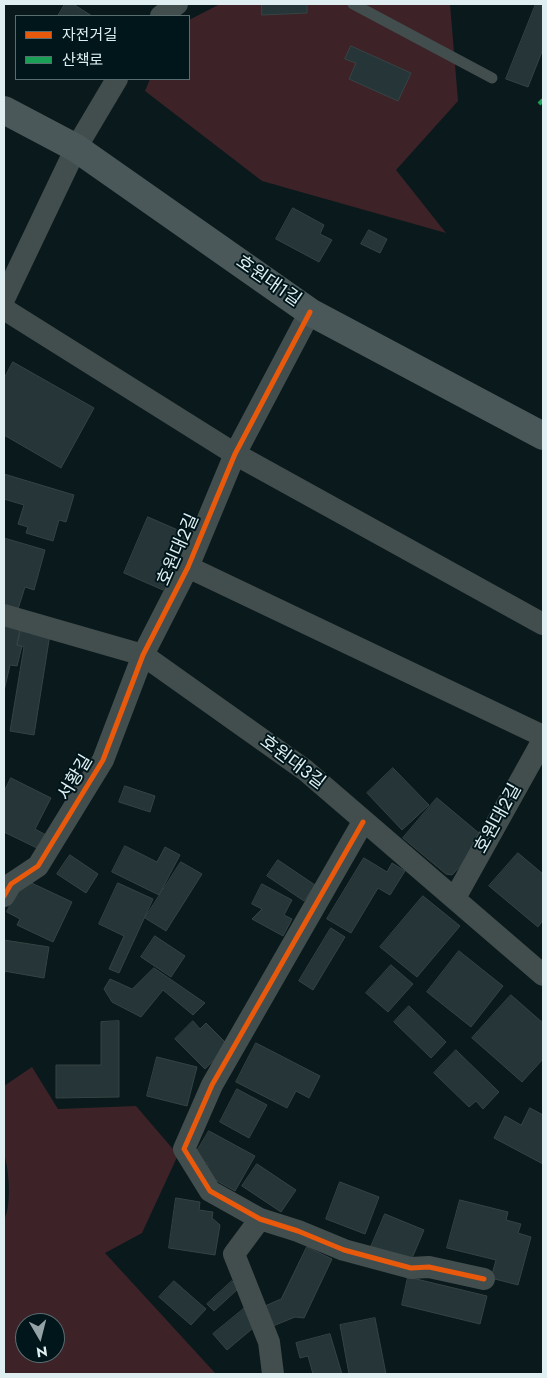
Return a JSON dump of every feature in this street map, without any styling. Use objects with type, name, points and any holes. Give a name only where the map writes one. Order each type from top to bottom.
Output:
[{"type":"street","points":[[4,299],[76,148],[116,80]]},
{"type":"street","name":"호원대1길","points":[[4,110],[76,148],[310,312],[543,436]]},
{"type":"street","points":[[4,309],[235,454],[543,624]]},
{"type":"street","name":"호원대2길","points":[[143,655],[188,567],[235,454],[310,312]]},
{"type":"street","name":"호원대2길","points":[[188,567],[543,736]]},
{"type":"street","name":"호원대3길","points":[[4,615],[143,655],[305,770],[543,976]]},
{"type":"street","name":"서황길","points":[[4,896],[11,884],[38,866],[104,760],[143,655]]},
{"type":"street","name":"호원대2길","points":[[455,898],[543,740]]},
{"type":"street","points":[[363,822],[212,1085],[184,1149],[210,1191],[260,1219],[298,1231],[344,1250],[410,1268],[429,1267],[484,1279]]},
{"type":"street","points":[[260,1219],[234,1254],[269,1342],[273,1374]]},
{"type":"lane","points":[[353,4],[492,78]]},
{"type":"shaded area","points":[[220,4],[450,4],[458,101],[396,170],[446,233],[262,181],[145,91],[150,80],[190,80],[190,19]]},
{"type":"shaded area","points":[[32,1067],[58,1109],[136,1106],[178,1155],[142,1233],[105,1253],[216,1374],[4,1374],[4,1220],[7,1214],[9,1187],[4,1154],[4,1086]]},
{"type":"building","points":[[65,4],[73,4],[90,15],[59,15]]},
{"type":"building","points":[[262,4],[307,4],[307,13],[262,15]]},
{"type":"building","points":[[536,4],[543,4],[543,49],[528,87],[506,79]]},
{"type":"building","points":[[351,46],[411,73],[398,101],[349,79],[356,63],[345,59]]},
{"type":"building","points":[[293,208],[324,225],[320,234],[332,240],[319,262],[276,239]]},
{"type":"building","points":[[369,230],[387,239],[380,253],[361,244]]},
{"type":"building","points":[[13,362],[94,408],[61,468],[4,435],[4,379]]},
{"type":"building","points":[[4,474],[74,495],[66,522],[59,520],[53,541],[26,533],[28,527],[18,524],[24,505],[4,499]]},
{"type":"building","points":[[148,517],[187,534],[163,590],[124,573]]},
{"type":"building","points":[[4,538],[45,550],[34,590],[25,587],[18,609],[4,605]]},
{"type":"building","points":[[4,623],[21,627],[17,645],[22,646],[17,666],[10,665],[4,691]]},
{"type":"building","points":[[21,627],[50,634],[34,735],[10,731],[24,647],[17,645]]},
{"type":"building","points":[[393,768],[429,805],[402,830],[367,793]]},
{"type":"building","points":[[11,778],[51,798],[35,829],[46,835],[39,849],[4,832],[4,792]]},
{"type":"building","points":[[125,786],[155,796],[150,812],[119,802]]},
{"type":"building","points":[[437,798],[486,839],[452,875],[446,874],[403,838]]},
{"type":"building","points":[[125,846],[157,862],[165,847],[180,855],[159,895],[112,872]]},
{"type":"building","points":[[518,853],[543,874],[543,920],[538,927],[489,886]]},
{"type":"building","points":[[70,855],[98,874],[86,893],[57,874]]},
{"type":"building","points":[[364,858],[387,872],[392,863],[405,871],[390,895],[378,888],[351,933],[327,919]]},
{"type":"building","points":[[278,860],[315,885],[304,901],[267,876]]},
{"type":"building","points":[[181,862],[202,874],[166,931],[145,918]]},
{"type":"building","points":[[23,879],[72,902],[53,942],[17,925],[20,919],[7,912]]},
{"type":"building","points":[[118,883],[153,899],[119,973],[109,969],[124,936],[99,924]]},
{"type":"building","points":[[262,884],[292,900],[284,915],[292,919],[283,936],[252,919],[262,909],[252,904]]},
{"type":"building","points":[[423,896],[460,926],[417,977],[380,947]]},
{"type":"building","points":[[331,928],[345,937],[313,990],[299,981]]},
{"type":"building","points":[[155,936],[185,956],[171,977],[141,957]]},
{"type":"building","points":[[4,940],[49,947],[44,978],[4,971]]},
{"type":"building","points":[[459,951],[503,986],[471,1027],[427,992]]},
{"type":"building","points":[[391,965],[413,984],[388,1012],[366,993]]},
{"type":"building","points":[[154,968],[205,1003],[193,1015],[163,990],[141,1017],[112,1002],[104,989],[110,979],[132,989]]},
{"type":"building","points":[[511,995],[543,1023],[543,1059],[522,1082],[472,1038]]},
{"type":"building","points":[[409,1006],[446,1042],[431,1058],[394,1022]]},
{"type":"building","points":[[119,1021],[119,1097],[56,1098],[56,1065],[101,1065],[101,1022]]},
{"type":"building","points":[[193,1021],[200,1029],[206,1023],[229,1046],[205,1069],[175,1039]]},
{"type":"building","points":[[256,1043],[320,1076],[309,1098],[296,1091],[287,1108],[236,1082]]},
{"type":"building","points":[[456,1050],[499,1092],[483,1109],[476,1101],[469,1107],[434,1073]]},
{"type":"building","points":[[157,1057],[197,1067],[187,1106],[147,1096]]},
{"type":"building","points":[[237,1089],[267,1105],[249,1138],[220,1122]]},
{"type":"building","points":[[530,1108],[543,1115],[543,1164],[494,1138],[505,1116],[521,1125]]},
{"type":"building","points":[[209,1131],[255,1156],[235,1191],[203,1173],[208,1164],[194,1156]]},
{"type":"building","points":[[257,1164],[296,1190],[281,1212],[242,1186]]},
{"type":"building","points":[[340,1182],[379,1197],[365,1234],[326,1219]]},
{"type":"building","points":[[176,1198],[200,1202],[199,1210],[213,1212],[212,1218],[220,1225],[215,1255],[169,1248]]},
{"type":"building","points":[[460,1200],[508,1212],[506,1220],[521,1224],[518,1233],[531,1237],[518,1285],[491,1278],[496,1260],[447,1248]]},
{"type":"building","points":[[385,1214],[424,1230],[410,1263],[371,1247]]},
{"type":"building","points":[[307,1247],[332,1259],[304,1318],[295,1317],[273,1326],[265,1306],[281,1299]]},
{"type":"building","points":[[408,1277],[487,1296],[480,1324],[402,1305]]},
{"type":"building","points":[[174,1281],[206,1309],[191,1325],[159,1297]]},
{"type":"building","points":[[232,1281],[239,1288],[214,1311],[207,1304]]},
{"type":"building","points":[[246,1307],[259,1323],[227,1350],[213,1334]]},
{"type":"building","points":[[375,1318],[386,1374],[349,1374],[340,1325]]},
{"type":"building","points":[[330,1334],[342,1374],[313,1374],[308,1356],[300,1358],[296,1343]]},
{"type":"marked path","points":[[539,104],[543,100]]},
{"type":"cycle path","points":[[4,896],[11,884],[38,866],[103,760],[143,655],[188,567],[235,454],[310,312]]},
{"type":"cycle path","points":[[363,822],[212,1085],[184,1149],[210,1191],[260,1219],[298,1231],[344,1250],[411,1268],[429,1267],[484,1279]]}]
